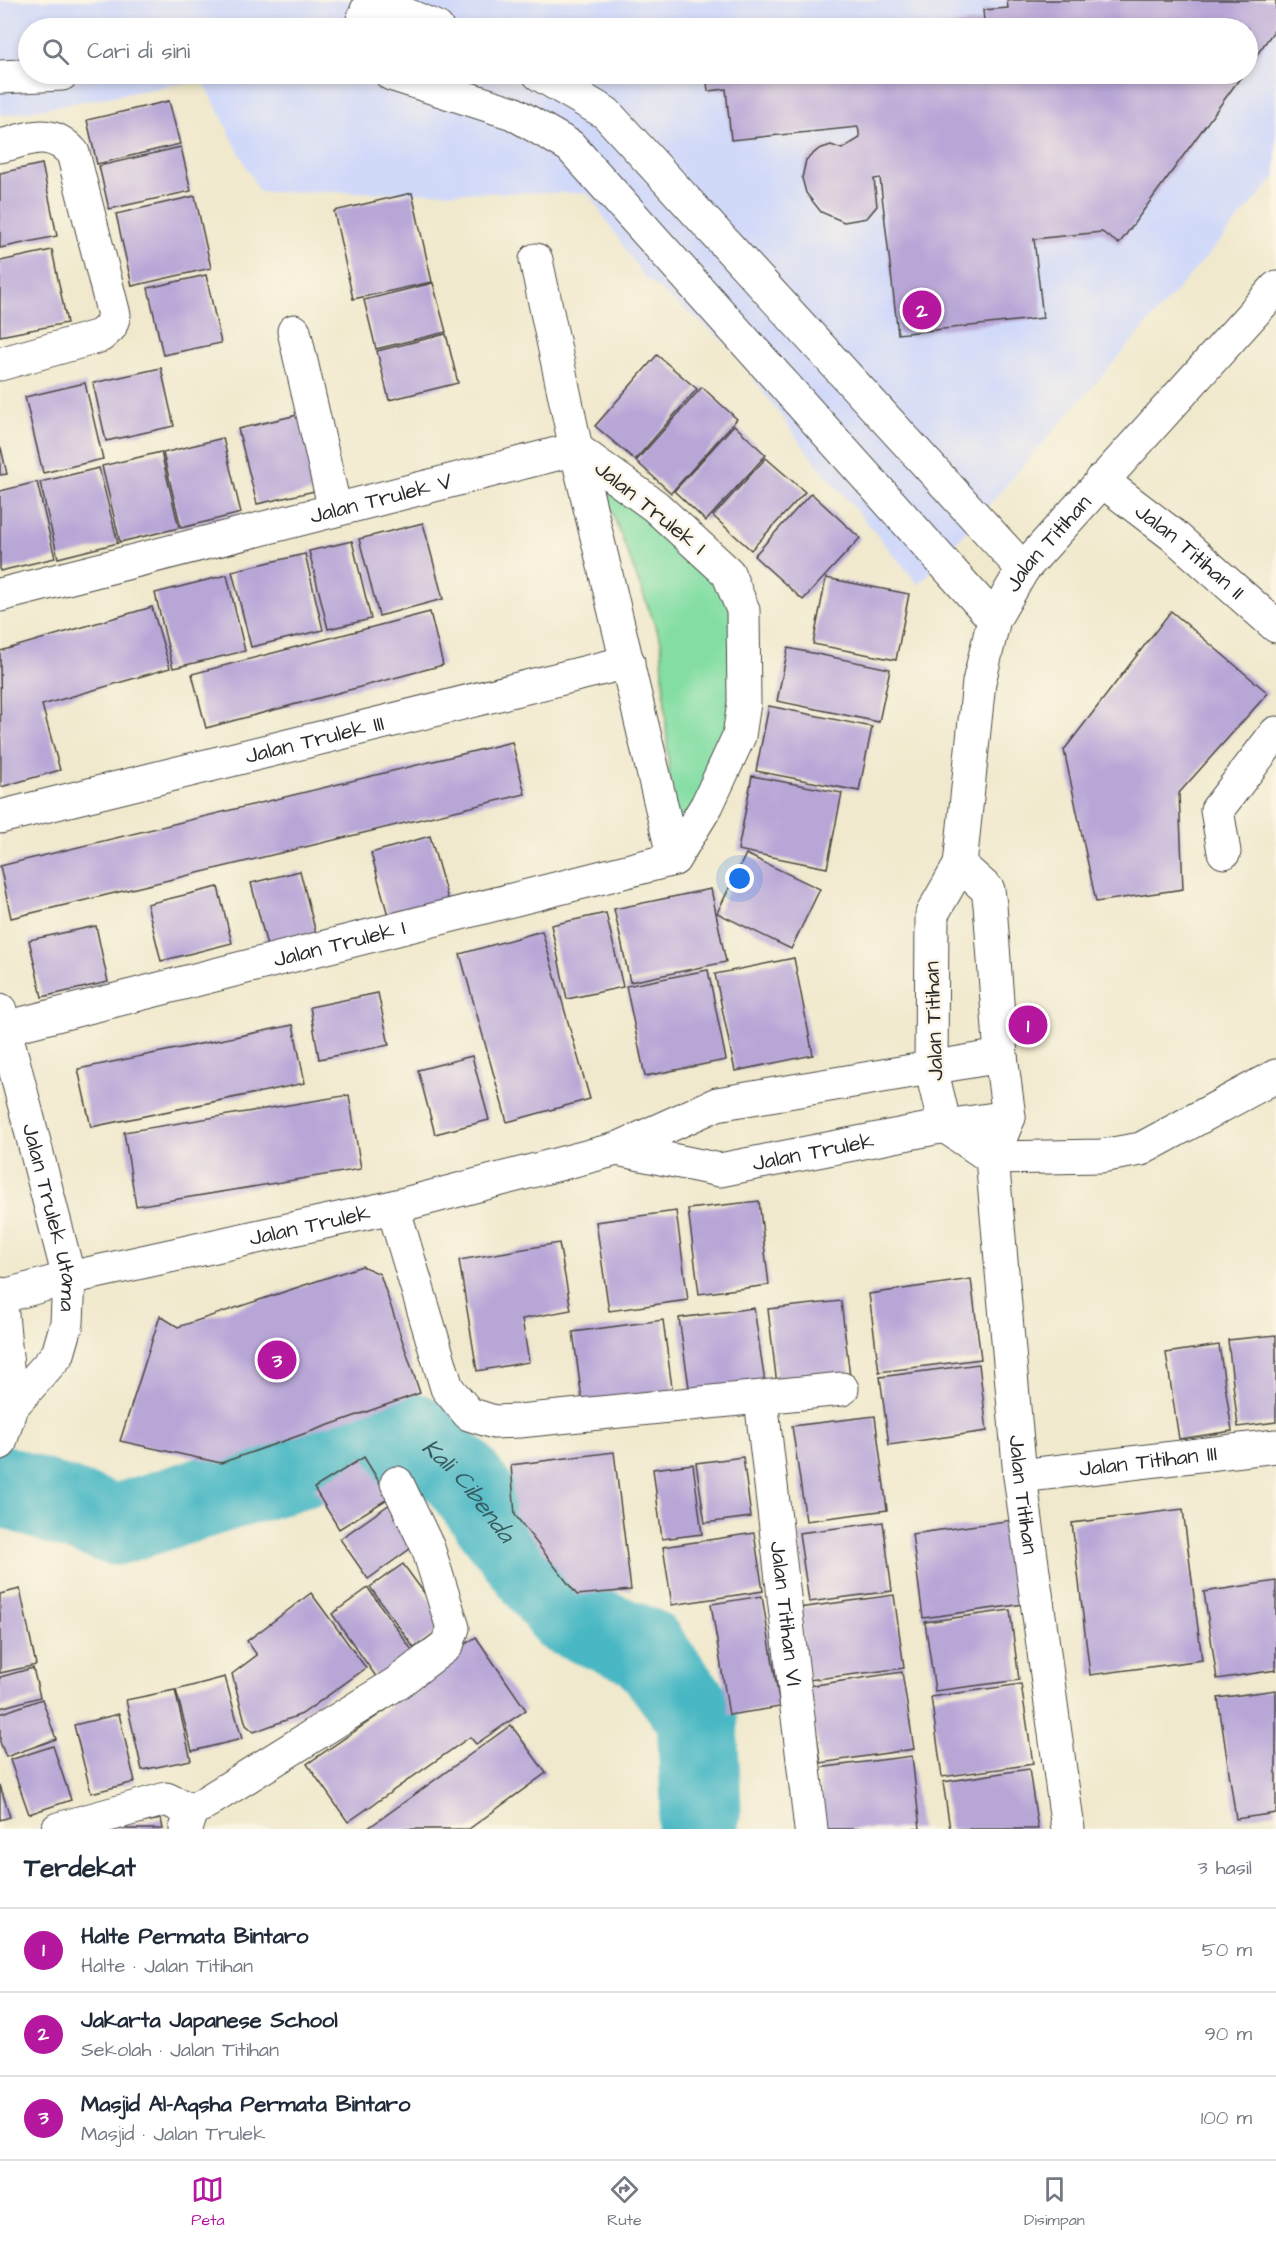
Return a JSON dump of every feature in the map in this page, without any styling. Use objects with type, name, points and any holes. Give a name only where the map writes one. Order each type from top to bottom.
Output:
[{"type":"street","points":[[364,18],[372,0],[414,18]]},
{"type":"street","points":[[0,76],[18,75]]},
{"type":"street","points":[[422,84],[513,113],[570,146],[994,619]]},
{"type":"street","points":[[513,113],[526,84]]},
{"type":"street","points":[[555,84],[606,113],[1023,570]]},
{"type":"street","points":[[0,146],[42,135],[62,140],[73,153],[114,315],[110,327],[100,336],[0,364]]},
{"type":"street","points":[[536,260],[576,449]]},
{"type":"street","name":"Jalan Titihan","points":[[945,1126],[931,1068],[932,914],[960,865],[980,682],[994,619],[1023,570],[1101,480],[1276,288]]},
{"type":"street","points":[[294,331],[335,510]]},
{"type":"street","name":"Jalan Trulek V","points":[[0,595],[576,449]]},
{"type":"street","name":"Jalan Trulek I","points":[[576,449],[674,859]]},
{"type":"street","name":"Jalan Trulek I","points":[[2,1019],[674,859],[706,805],[740,736],[744,703],[743,610],[728,573],[656,506],[576,449]]},
{"type":"street","name":"Jalan Titihan II","points":[[1101,480],[1173,535],[1276,626]]},
{"type":"street","name":"Jalan Trulek III","points":[[0,816],[628,662]]},
{"type":"street","points":[[1224,852],[1216,810],[1276,733]]},
{"type":"street","name":"Jalan Titihan","points":[[960,865],[988,890],[1001,1056],[1009,1117],[992,1158],[1020,1476],[1068,1829]]},
{"type":"street","name":"Jalan Trulek Utama","points":[[2,1019],[69,1278],[67,1323],[58,1354],[11,1407]]},
{"type":"street","name":"Jalan Trulek","points":[[0,1296],[69,1278],[393,1207],[617,1149],[717,1104],[1001,1056]]},
{"type":"street","points":[[945,1126],[992,1158],[1101,1156],[1141,1149],[1276,1076]]},
{"type":"street","name":"Jalan Trulek","points":[[617,1149],[720,1170],[945,1126],[1009,1117]]},
{"type":"street","points":[[393,1207],[447,1388],[469,1414],[494,1422],[519,1421],[761,1399],[842,1389]]},
{"type":"street","points":[[0,1296],[11,1407],[1,1441]]},
{"type":"street","name":"Jalan Titihan VI","points":[[761,1399],[811,1829]]},
{"type":"street","name":"Jalan Titihan III","points":[[1020,1476],[1276,1446]]},
{"type":"street","points":[[58,1829],[161,1800],[174,1800],[189,1820],[397,1683],[447,1645],[453,1628],[428,1548],[397,1484]]},
{"type":"shaded area","points":[[0,0],[1276,0],[1276,177],[919,585],[808,453],[727,343],[644,277],[588,193],[259,192],[205,84],[1258,84],[1258,18],[18,18],[18,84],[180,84],[0,116]]},
{"type":"green space","points":[[590,454],[731,580],[732,743],[674,859],[661,641]]},
{"type":"building","points":[[1007,0],[1276,0],[1276,28],[1258,53],[1258,18],[984,18],[983,10],[1008,8]]},
{"type":"building","points":[[707,84],[1236,84],[1119,244],[1102,232],[1034,239],[1043,318],[898,334],[880,178],[874,179],[877,206],[867,218],[844,222],[821,212],[806,193],[802,178],[806,160],[819,149],[831,145],[842,149],[860,138],[858,127],[731,140],[726,89],[708,91]]},
{"type":"building","points":[[169,101],[180,144],[97,164],[87,120]]},
{"type":"building","points":[[181,147],[191,191],[109,209],[99,166]]},
{"type":"building","points":[[42,164],[57,236],[0,248],[0,173]]},
{"type":"building","points":[[412,193],[432,282],[353,299],[334,211]]},
{"type":"building","points":[[195,196],[211,268],[132,286],[116,214]]},
{"type":"building","points":[[52,250],[67,323],[0,336],[0,261]]},
{"type":"building","points":[[206,275],[221,343],[163,355],[148,288]]},
{"type":"building","points":[[433,283],[446,332],[376,349],[364,300]]},
{"type":"building","points":[[446,334],[458,383],[389,400],[377,351]]},
{"type":"building","points":[[657,355],[697,389],[635,460],[595,426]]},
{"type":"building","points":[[161,368],[174,426],[106,441],[93,383]]},
{"type":"building","points":[[85,383],[103,459],[43,473],[25,397]]},
{"type":"building","points":[[702,387],[737,419],[671,493],[636,461]]},
{"type":"building","points":[[310,412],[328,488],[257,504],[238,429]]},
{"type":"building","points":[[734,425],[766,455],[706,521],[674,491]]},
{"type":"building","points":[[223,438],[241,513],[181,528],[163,453]]},
{"type":"building","points":[[0,449],[7,474],[0,475]]},
{"type":"building","points":[[161,452],[179,528],[120,542],[102,466]]},
{"type":"building","points":[[766,458],[805,492],[751,550],[713,516]]},
{"type":"building","points":[[99,468],[118,543],[58,558],[40,482]]},
{"type":"building","points":[[37,482],[55,558],[0,571],[0,491]]},
{"type":"building","points":[[811,493],[860,538],[803,600],[754,556]]},
{"type":"building","points":[[423,523],[443,599],[379,616],[359,539]]},
{"type":"building","points":[[352,541],[371,619],[328,629],[309,551]]},
{"type":"building","points":[[305,554],[323,630],[251,647],[232,571]]},
{"type":"building","points":[[227,575],[245,651],[173,668],[155,593]]},
{"type":"building","points":[[826,578],[909,594],[896,660],[813,644]]},
{"type":"building","points":[[152,607],[170,668],[42,705],[60,770],[1,787],[0,651]]},
{"type":"building","points":[[1171,611],[1268,693],[1179,793],[1183,889],[1096,902],[1064,750]]},
{"type":"building","points":[[430,612],[443,665],[206,728],[192,674]]},
{"type":"building","points":[[788,648],[890,669],[879,722],[777,701]]},
{"type":"building","points":[[769,706],[872,727],[859,791],[756,771]]},
{"type":"building","points":[[512,742],[525,794],[11,918],[0,866]]},
{"type":"building","points":[[752,776],[842,793],[827,868],[738,850]]},
{"type":"building","points":[[430,836],[450,906],[390,923],[371,853]]},
{"type":"building","points":[[746,854],[820,889],[791,949],[717,913]]},
{"type":"building","points":[[300,871],[317,937],[268,950],[251,883]]},
{"type":"building","points":[[218,887],[232,943],[161,961],[147,904]]},
{"type":"building","points":[[711,889],[726,962],[630,982],[614,909]]},
{"type":"building","points":[[606,913],[623,987],[567,999],[551,925]]},
{"type":"building","points":[[96,926],[108,982],[42,997],[29,940]]},
{"type":"building","points":[[542,931],[590,1099],[507,1122],[460,954]]},
{"type":"building","points":[[794,958],[813,1055],[735,1071],[715,974]]},
{"type":"building","points":[[708,970],[726,1060],[645,1076],[626,986]]},
{"type":"building","points":[[378,993],[389,1045],[319,1059],[310,1007]]},
{"type":"building","points":[[293,1025],[305,1083],[91,1127],[78,1069]]},
{"type":"building","points":[[472,1056],[489,1120],[435,1134],[418,1070]]},
{"type":"building","points":[[349,1095],[361,1169],[136,1206],[124,1132]]},
{"type":"building","points":[[759,1201],[769,1285],[699,1294],[688,1209]]},
{"type":"building","points":[[676,1211],[688,1300],[609,1311],[596,1222]]},
{"type":"building","points":[[559,1243],[571,1310],[522,1319],[529,1362],[477,1371],[459,1260]]},
{"type":"building","points":[[362,1266],[380,1274],[420,1393],[221,1463],[120,1441],[160,1316],[178,1327]]},
{"type":"building","points":[[971,1279],[981,1359],[879,1372],[869,1294]]},
{"type":"building","points":[[841,1301],[850,1377],[777,1385],[768,1309]]},
{"type":"building","points":[[754,1308],[765,1383],[690,1394],[679,1318]]},
{"type":"building","points":[[663,1320],[673,1395],[583,1407],[573,1332]]},
{"type":"building","points":[[1276,1335],[1276,1422],[1238,1427],[1228,1340]]},
{"type":"building","points":[[1219,1345],[1232,1431],[1179,1439],[1166,1353]]},
{"type":"building","points":[[979,1364],[987,1431],[889,1445],[880,1377]]},
{"type":"building","points":[[875,1416],[887,1510],[806,1521],[792,1426]]},
{"type":"building","points":[[614,1452],[631,1590],[577,1595],[515,1515],[511,1465]]},
{"type":"building","points":[[364,1457],[389,1498],[339,1529],[314,1488]]},
{"type":"building","points":[[743,1457],[751,1517],[705,1523],[696,1463]]},
{"type":"building","points":[[693,1464],[702,1534],[662,1539],[653,1469]]},
{"type":"building","points":[[390,1504],[418,1543],[368,1579],[340,1539]]},
{"type":"building","points":[[1183,1509],[1202,1660],[1090,1675],[1072,1523]]},
{"type":"building","points":[[1013,1520],[1024,1604],[923,1618],[912,1534]]},
{"type":"building","points":[[883,1522],[892,1591],[809,1602],[799,1533]]},
{"type":"building","points":[[754,1533],[763,1591],[672,1605],[663,1547]]},
{"type":"building","points":[[403,1564],[447,1624],[414,1648],[370,1587]]},
{"type":"building","points":[[1276,1581],[1276,1670],[1217,1679],[1204,1592]]},
{"type":"building","points":[[368,1588],[414,1653],[377,1678],[332,1614]]},
{"type":"building","points":[[20,1589],[36,1665],[0,1673],[0,1594]]},
{"type":"building","points":[[311,1593],[366,1668],[302,1714],[254,1732],[246,1725],[232,1674],[257,1655],[247,1641]]},
{"type":"building","points":[[894,1595],[904,1668],[809,1680],[799,1608]]},
{"type":"building","points":[[762,1596],[780,1707],[729,1715],[711,1604]]},
{"type":"building","points":[[1010,1610],[1019,1680],[935,1691],[925,1622]]},
{"type":"building","points":[[476,1637],[526,1710],[476,1744],[470,1737],[348,1822],[307,1764],[390,1707],[385,1699]]},
{"type":"building","points":[[33,1668],[40,1697],[0,1708],[0,1677]]},
{"type":"building","points":[[902,1672],[914,1749],[821,1763],[809,1686]]},
{"type":"building","points":[[225,1677],[242,1739],[192,1751],[176,1690]]},
{"type":"building","points":[[1021,1684],[1033,1764],[942,1777],[931,1697]]},
{"type":"building","points":[[175,1690],[191,1760],[142,1770],[126,1700]]},
{"type":"building","points":[[1276,1690],[1276,1813],[1236,1819],[1218,1698]]},
{"type":"building","points":[[42,1699],[56,1739],[6,1757],[0,1742],[0,1714]]},
{"type":"building","points":[[119,1714],[135,1782],[91,1793],[74,1725]]},
{"type":"building","points":[[511,1725],[546,1773],[469,1829],[367,1829]]},
{"type":"building","points":[[53,1746],[71,1800],[29,1814],[10,1760]]},
{"type":"building","points":[[912,1756],[920,1829],[825,1829],[818,1768]]},
{"type":"building","points":[[1029,1769],[1038,1829],[950,1829],[943,1782]]},
{"type":"building","points":[[0,1785],[10,1817],[0,1820]]},
{"type":"building","points":[[161,1819],[163,1829],[115,1829],[115,1828]]},
{"type":"waterway","name":"Kali Cibenda","points":[[0,1485],[115,1525],[413,1433],[459,1474],[567,1616],[645,1648],[697,1717],[701,1807],[697,1829]]},
{"type":"place","name":"Jakarta Japanese School","points":[[922,310]]},
{"type":"place","name":"Halte Permata Bintaro","points":[[1028,1025]]},
{"type":"place","name":"Masjid Al-Aqsha Permata Bintaro","points":[[277,1360]]}]
